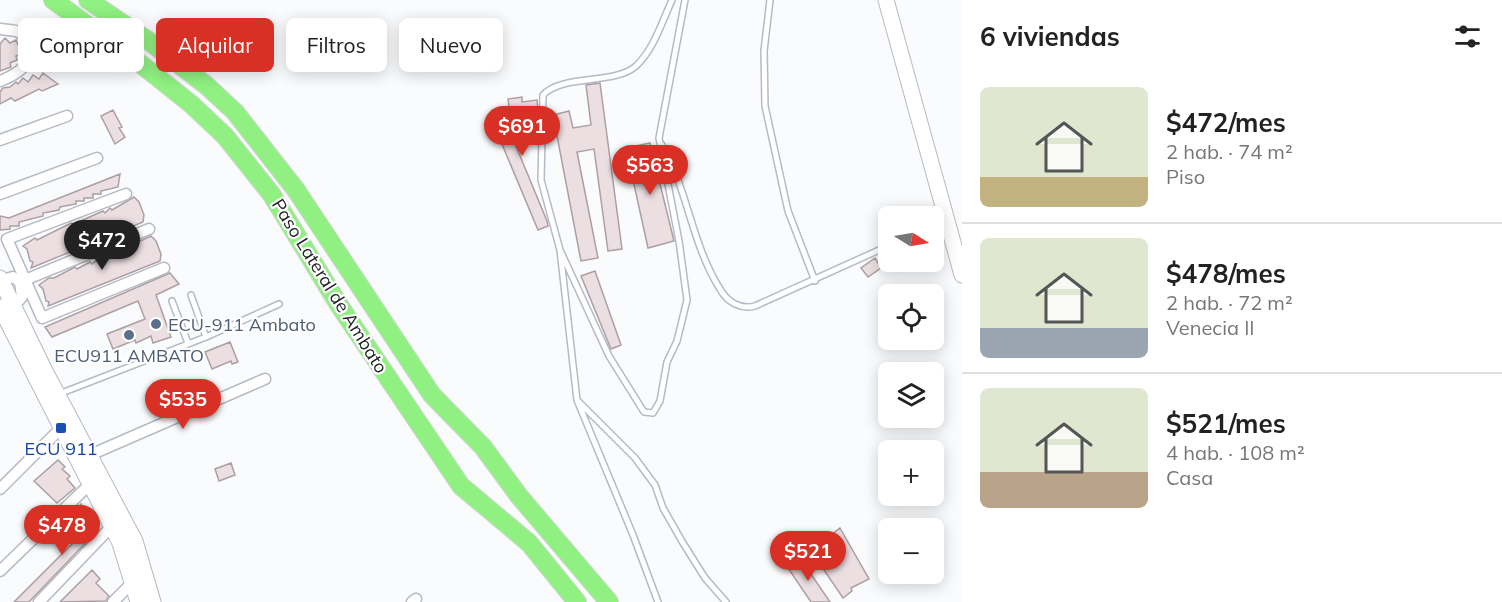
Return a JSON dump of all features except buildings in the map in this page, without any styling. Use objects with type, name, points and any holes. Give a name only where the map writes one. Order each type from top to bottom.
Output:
[{"type":"highway","name":"Paso Lateral de Ambato","points":[[53,0],[96,29],[150,71],[191,104],[225,136],[272,195],[339,305],[461,486],[529,543],[577,602]]},
{"type":"highway","name":"Paso Lateral de Ambato","points":[[88,0],[153,44],[207,86],[235,112],[296,190],[432,394],[483,447],[519,495],[609,602]]},
{"type":"street","points":[[886,0],[935,206]]},
{"type":"street","points":[[0,29],[19,32],[26,39],[30,50],[28,61],[20,71],[0,81]]},
{"type":"street","points":[[0,140],[68,116]]},
{"type":"street","points":[[0,194],[98,158]]},
{"type":"street","points":[[126,194],[8,239],[23,281],[42,318],[164,268]]},
{"type":"street","points":[[149,229],[23,281],[14,277],[1,279],[7,306],[52,397],[90,455],[135,541],[153,602]]},
{"type":"street","points":[[944,237],[962,275]]},
{"type":"street","points":[[7,306],[22,297],[23,281]]},
{"type":"street","points":[[90,455],[265,379]]},
{"type":"street","points":[[52,397],[61,428],[120,543],[138,602]]},
{"type":"street","points":[[0,489],[61,428]]},
{"type":"street","points":[[0,571],[89,485]]},
{"type":"street","points":[[39,602],[111,527]]},
{"type":"street","points":[[113,602],[133,582]]},
{"type":"lane","points":[[658,602],[577,400],[560,250],[542,180],[543,95],[548,90],[566,85],[626,73],[636,66],[650,50],[672,0]]},
{"type":"lane","points":[[560,250],[609,356],[644,412],[653,413],[660,401],[667,362],[677,341],[687,300],[679,241],[659,138],[685,0]]},
{"type":"lane","points":[[770,0],[764,51],[765,106],[788,211],[814,281]]},
{"type":"lane","points":[[659,138],[677,177],[699,244],[720,291],[732,302],[747,308],[814,281],[878,251]]},
{"type":"lane","points":[[191,295],[206,337]]},
{"type":"lane","points":[[172,301],[188,343]]},
{"type":"lane","points":[[52,397],[206,337],[279,304]]},
{"type":"lane","points":[[577,400],[635,458],[655,485],[663,508],[682,543],[705,578],[726,602]]},
{"type":"place","name":"ECU-911 Ambato","points":[[156,324]]},
{"type":"place","name":"ECU911 AMBATO","points":[[129,335]]},
{"type":"place","name":"ECU 911","points":[[61,428]]}]
